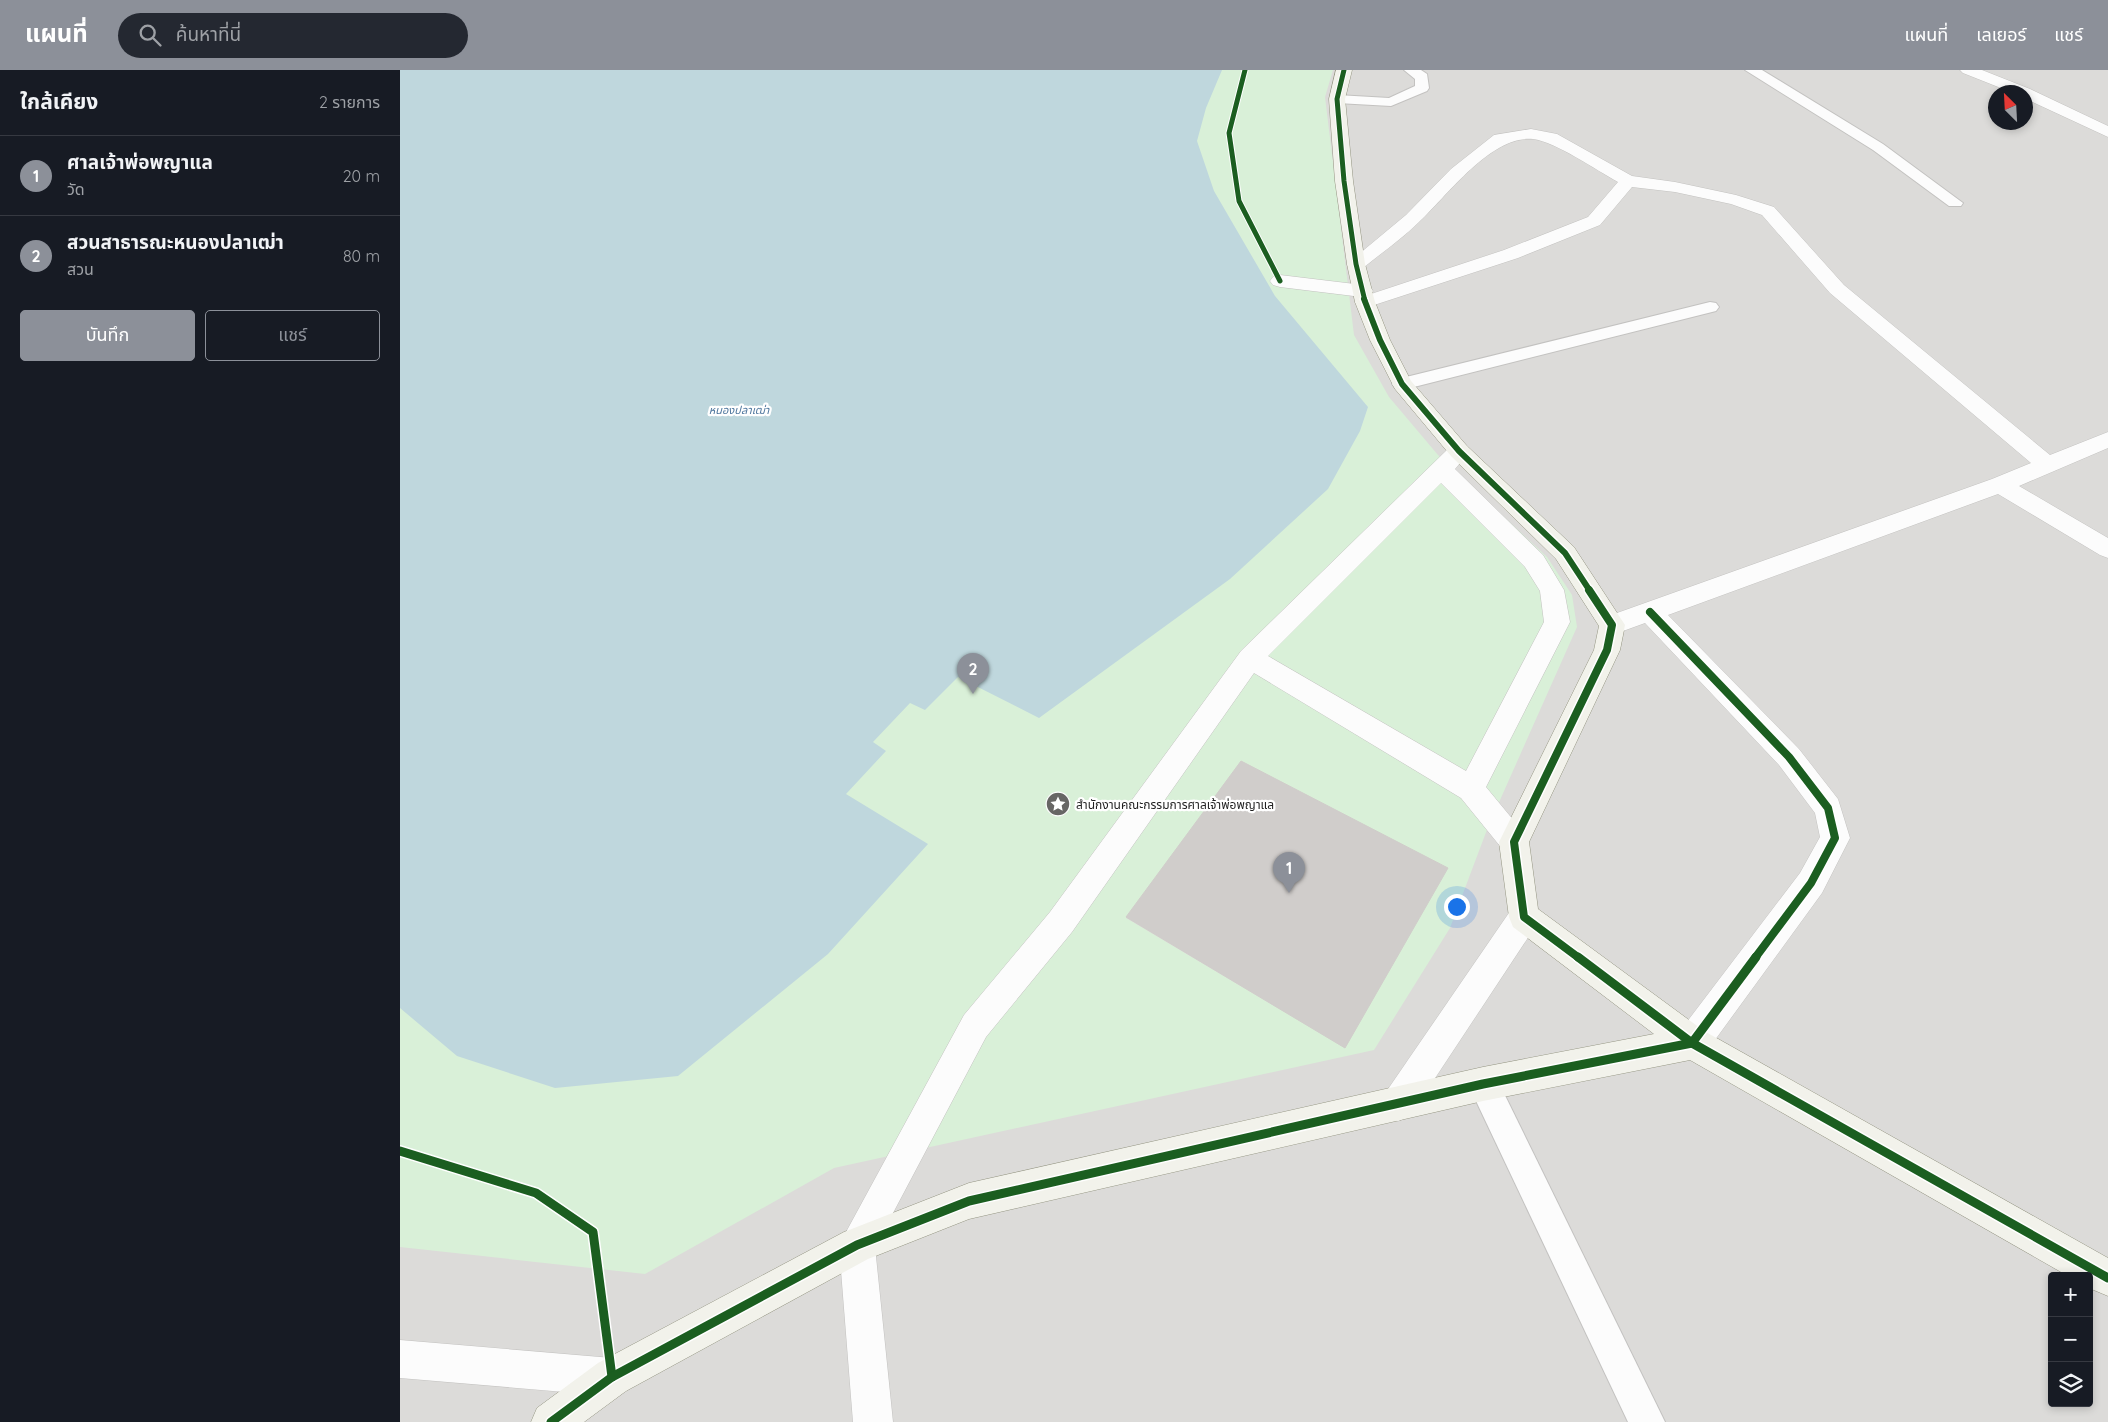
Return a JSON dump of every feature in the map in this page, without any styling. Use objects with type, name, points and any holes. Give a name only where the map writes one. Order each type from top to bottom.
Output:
[{"type":"street","points":[[1344,70],[1336,99],[1344,181],[1356,264],[1364,297],[1380,340],[1402,384],[1450,460],[1534,561],[1552,590],[1557,622],[1472,789]]},
{"type":"street","points":[[1968,70],[2005,85]]},
{"type":"street","points":[[2033,97],[2108,132]]},
{"type":"street","points":[[1356,264],[1412,219],[1457,172],[1500,139],[1531,134],[1551,138],[1628,180],[1675,187],[1736,200],[1768,211],[1837,289],[2047,464]]},
{"type":"street","points":[[1280,281],[1364,297],[1511,254],[1594,221],[1628,180]]},
{"type":"street","points":[[1612,625],[2000,485],[2108,439]]},
{"type":"street","points":[[1450,460],[1565,553],[1612,625],[1606,650],[1514,842]]},
{"type":"street","points":[[874,1422],[857,1245],[974,1026],[1062,922],[1250,658],[1450,460]]},
{"type":"street","points":[[2000,485],[2108,549]]},
{"type":"street","points":[[551,1422],[612,1377],[857,1245],[969,1201],[1483,1084],[1692,1043],[1810,883],[1835,838],[1828,808],[1790,757],[1650,612]]},
{"type":"street","points":[[1250,658],[1472,789],[1514,842],[1524,917],[1398,1104]]},
{"type":"street","points":[[1524,917],[1692,1043],[2108,1278]]},
{"type":"street","points":[[400,1358],[612,1377]]},
{"type":"lane","points":[[1336,99],[1392,102],[1422,88],[1422,77],[1411,70]]},
{"type":"lane","points":[[1752,70],[1878,147],[1955,203]]},
{"type":"lane","points":[[1402,384],[1710,307]]},
{"type":"lane","points":[[1483,1084],[1647,1422]]},
{"type":"shaded area","points":[[400,70],[2108,70],[2108,1422],[400,1422]]},
{"type":"green space","name":"หนองปลาเฒ่า","points":[[400,70],[1333,70],[1325,97],[1354,335],[1389,397],[1438,455],[1547,557],[1572,595],[1577,627],[1488,827],[1450,928],[1374,1050],[834,1168],[645,1274],[400,1247]],"holes":[[[1241,761],[1447,868],[1345,1048],[1126,918]]]},
{"type":"water","name":"หนองปลาเฒ่า","points":[[400,70],[1222,70],[1206,108],[1197,141],[1214,191],[1275,296],[1368,407],[1360,431],[1328,489],[1230,579],[1039,718],[958,677],[925,710],[910,703],[873,742],[886,751],[846,794],[928,844],[828,954],[678,1076],[555,1088],[457,1056],[400,1008]]},
{"type":"building","points":[[1241,761],[1448,868],[1345,1048],[1126,917]]},
{"type":"cycle path","points":[[1245,70],[1229,133],[1239,201],[1280,281]]},
{"type":"cycle path","points":[[1344,70],[1337,99],[1344,181],[1356,264],[1365,302],[1380,340],[1402,384],[1459,451],[1565,553],[1612,625],[1607,650],[1514,842],[1524,917],[1692,1043],[2108,1278]]},
{"type":"cycle path","points":[[551,1422],[612,1377],[857,1245],[969,1201],[1483,1084],[1692,1043],[1811,883],[1835,838],[1828,808],[1789,757],[1650,612]]},
{"type":"cycle path","points":[[400,1151],[536,1193],[593,1232],[612,1377]]},
{"type":"place","name":"สวนสาธารณะหนองปลาเฒ่า","points":[[973,694]]},
{"type":"place","name":"สำนักงานคณะกรรมการศาลเจ้าพ่อพญาแล","points":[[1058,804]]},
{"type":"place","name":"ศาลเจ้าพ่อพญาแล","points":[[1289,893]]}]
